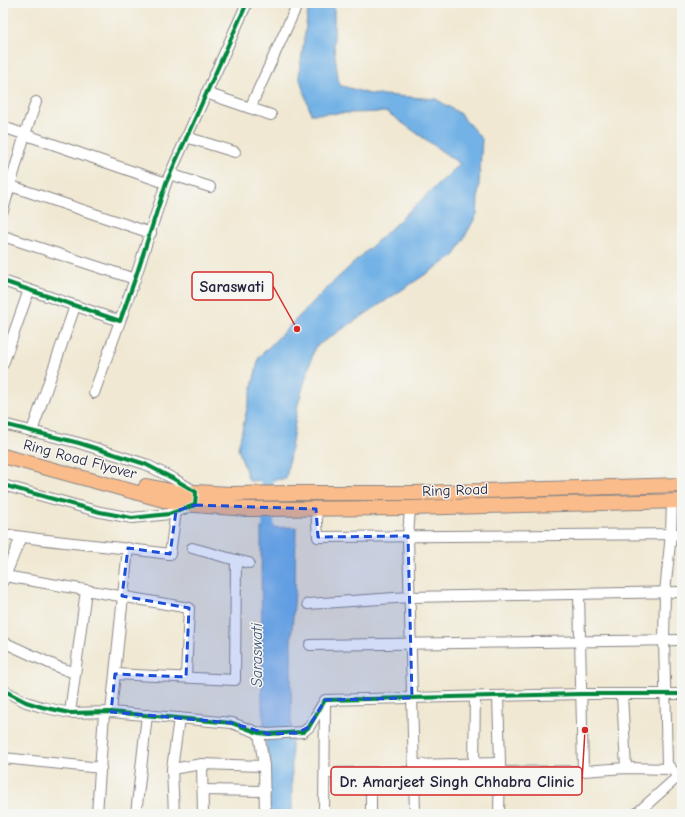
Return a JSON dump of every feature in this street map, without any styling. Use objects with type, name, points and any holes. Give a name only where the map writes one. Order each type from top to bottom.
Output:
[{"type":"highway","name":"Ring Road Flyover","points":[[3,446],[196,499]]},
{"type":"highway","name":"Ring Road Flyover","points":[[3,456],[171,502],[196,499]]},
{"type":"highway","points":[[196,499],[230,501],[248,494],[415,494],[682,485]]},
{"type":"highway","name":"Ring Road","points":[[230,501],[247,509],[410,508],[677,501]]},
{"type":"street","points":[[94,393],[151,233],[168,178],[247,3]]},
{"type":"street","points":[[250,108],[298,3]]},
{"type":"street","points":[[206,93],[271,115]]},
{"type":"street","points":[[3,210],[36,102]]},
{"type":"street","points":[[3,127],[168,178],[210,187]]},
{"type":"street","points":[[186,137],[235,152]]},
{"type":"street","points":[[11,186],[151,233]]},
{"type":"street","points":[[3,236],[135,279]]},
{"type":"street","points":[[3,282],[120,321]]},
{"type":"street","points":[[3,364],[29,290]]},
{"type":"street","points":[[32,431],[75,306]]},
{"type":"street","points":[[3,424],[79,443],[145,464],[174,479],[196,499],[169,514],[132,518],[100,512],[3,485]]},
{"type":"street","points":[[677,501],[671,534],[665,592],[664,640],[667,764],[678,775]]},
{"type":"street","points":[[410,508],[408,536],[415,814]]},
{"type":"street","points":[[316,509],[318,537],[682,534]]},
{"type":"street","points":[[3,534],[170,554],[176,511]]},
{"type":"street","points":[[21,537],[4,579],[86,590],[190,608],[186,677]]},
{"type":"street","points":[[98,814],[101,768],[108,712],[115,674],[128,548]]},
{"type":"street","points":[[192,548],[249,563]]},
{"type":"street","points":[[115,674],[235,680],[236,560]]},
{"type":"street","points":[[70,713],[86,590]]},
{"type":"street","points":[[308,604],[409,597],[682,592]]},
{"type":"street","points":[[579,594],[583,771]]},
{"type":"street","points":[[310,645],[682,640]]},
{"type":"street","points":[[3,642],[58,667],[75,673]]},
{"type":"street","points":[[3,690],[26,702],[70,713],[108,712],[232,722],[263,734],[303,732],[309,727],[325,700]]},
{"type":"street","points":[[325,700],[582,694],[682,694]]},
{"type":"street","points":[[622,694],[626,768]]},
{"type":"street","points":[[474,763],[475,696]]},
{"type":"street","points":[[498,696],[500,768],[499,814]]},
{"type":"street","points":[[324,814],[325,700]]},
{"type":"street","points":[[136,814],[147,715]]},
{"type":"street","points":[[174,814],[172,769],[179,718]]},
{"type":"street","points":[[263,734],[265,814]]},
{"type":"street","points":[[3,758],[101,768]]},
{"type":"street","points":[[324,773],[371,773],[474,763],[500,768],[583,771],[626,768],[678,775]]},
{"type":"street","points":[[172,769],[202,764],[264,766]]},
{"type":"street","points":[[202,764],[203,814]]},
{"type":"street","points":[[371,773],[371,814]]},
{"type":"street","points":[[636,814],[678,775]]},
{"type":"street","points":[[203,790],[265,791]]},
{"type":"highlighted area","points":[[195,505],[316,509],[318,537],[408,536],[412,698],[325,700],[309,727],[297,733],[268,734],[232,723],[111,712],[115,674],[186,677],[189,608],[122,596],[128,548],[170,554],[176,511]]},
{"type":"water","points":[[309,3],[334,3],[334,47],[339,85],[370,94],[436,99],[459,113],[482,139],[477,214],[455,255],[315,347],[298,404],[286,479],[249,481],[238,448],[259,357],[330,285],[460,164],[387,112],[311,114],[299,76]]},
{"type":"water","points":[[296,527],[295,592],[291,641],[292,814],[268,814],[268,760],[262,706],[261,528]]},
{"type":"waterway","name":"Saraswati","points":[[266,464],[269,543]]},
{"type":"cycle path","points":[[3,281],[120,321],[166,183],[247,3]]},
{"type":"cycle path","points":[[3,424],[79,443],[145,464],[196,492],[195,505],[169,514],[132,518],[100,512],[3,485]]},
{"type":"cycle path","points":[[3,690],[26,702],[70,713],[111,712],[232,723],[259,733],[268,734],[303,732],[309,727],[325,700],[582,694],[682,694]]},
{"type":"place","name":"Saraswati","points":[[297,329]]},
{"type":"place","name":"Dr. Amarjeet Singh Chhabra Clinic","points":[[585,730]]}]
